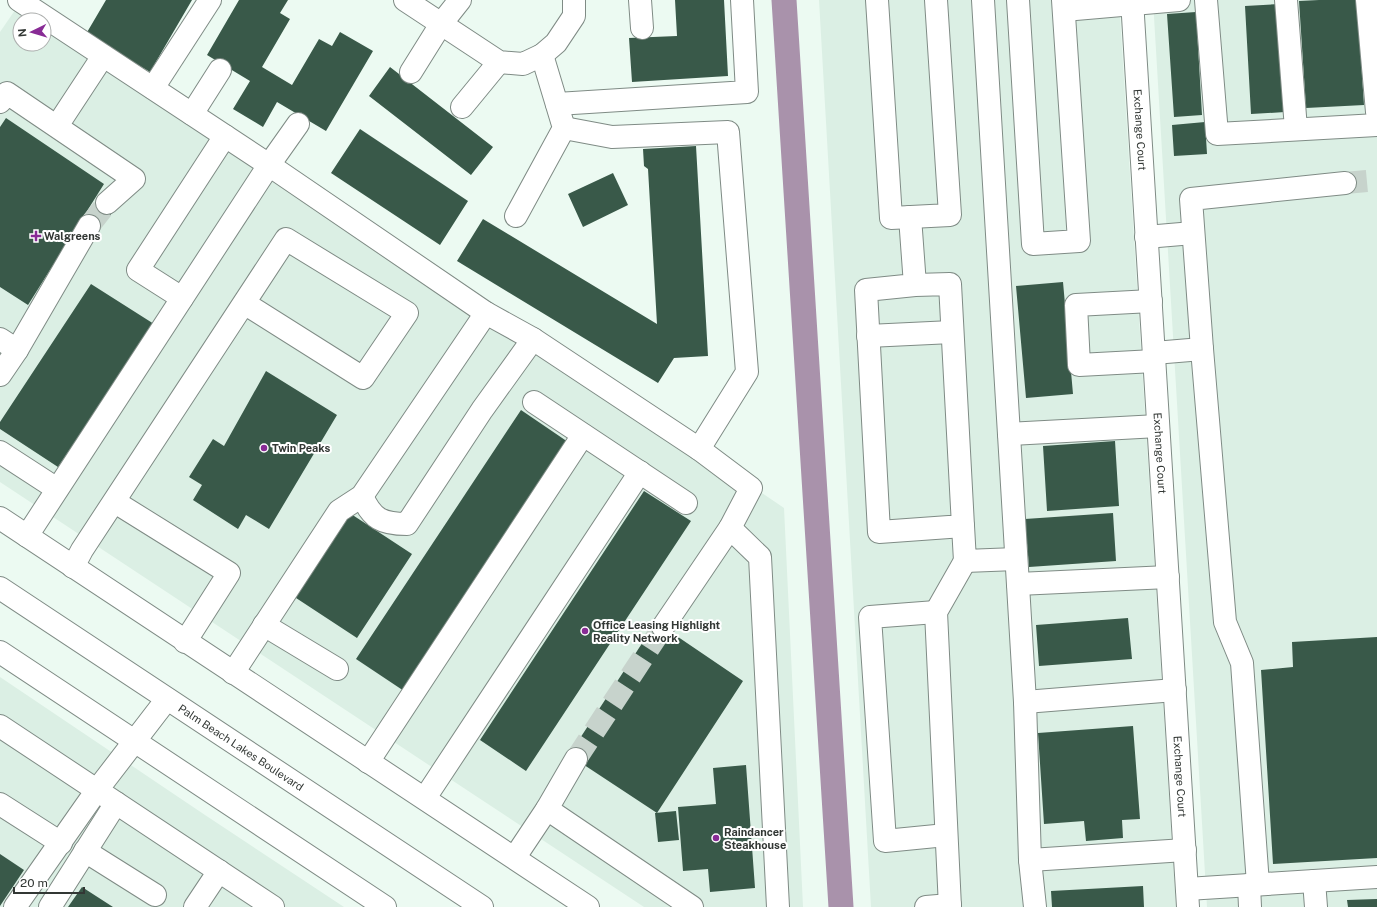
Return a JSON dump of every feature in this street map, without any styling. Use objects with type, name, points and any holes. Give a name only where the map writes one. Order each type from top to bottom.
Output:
[{"type":"street","points":[[19,0],[46,7],[104,56],[269,165],[486,313],[533,339],[699,449],[751,488],[730,528],[662,627]]},
{"type":"street","points":[[153,88],[210,0]]},
{"type":"street","points":[[405,0],[499,62],[532,59],[556,43],[574,16],[574,0]]},
{"type":"street","points":[[411,72],[441,24],[460,0]]},
{"type":"street","points":[[640,0],[642,28]]},
{"type":"street","points":[[557,104],[747,92],[742,0]]},
{"type":"street","points":[[877,0],[891,218],[950,215],[936,0]]},
{"type":"street","points":[[983,0],[1025,702],[1030,860],[1035,907]]},
{"type":"street","points":[[1018,0],[1033,244],[1079,241],[1064,5],[1179,0]]},
{"type":"street","points":[[1206,0],[1217,134],[1377,124]]},
{"type":"street","points":[[1286,0],[1296,129]]},
{"type":"street","points":[[1367,0],[1377,112]]},
{"type":"street","name":"Exchange Court","points":[[1132,2],[1188,898]]},
{"type":"street","points":[[57,126],[104,56]]},
{"type":"street","points":[[516,216],[564,128],[557,104],[532,59]]},
{"type":"street","points":[[462,107],[499,62]]},
{"type":"street","points":[[192,114],[220,70]]},
{"type":"street","points":[[2,95],[57,126],[134,179],[107,203]]},
{"type":"street","points":[[27,536],[269,165],[298,124]]},
{"type":"street","points":[[564,128],[612,137],[728,132],[746,372],[699,449]]},
{"type":"street","points":[[182,298],[138,270],[225,136]]},
{"type":"street","points":[[1250,907],[1253,885],[1242,662],[1224,622],[1191,199],[1345,183]]},
{"type":"street","points":[[910,217],[915,285]]},
{"type":"street","points":[[0,375],[9,344],[89,226]]},
{"type":"street","points":[[1146,237],[1193,233]]},
{"type":"street","points":[[73,568],[115,502],[286,238],[407,313],[363,378],[244,303]]},
{"type":"street","points":[[926,907],[950,906],[936,612],[965,562],[950,284],[915,285],[866,290],[879,532],[963,526]]},
{"type":"street","points":[[1150,301],[1076,305],[1079,365],[1154,357],[1202,349]]},
{"type":"street","points":[[233,674],[339,511],[362,496],[486,313]]},
{"type":"street","points":[[868,336],[952,332]]},
{"type":"street","points":[[362,496],[368,510],[379,520],[393,524],[407,524],[482,410],[533,339]]},
{"type":"street","points":[[534,402],[686,503]]},
{"type":"street","points":[[1009,434],[1158,426]]},
{"type":"street","points":[[368,762],[583,435]]},
{"type":"street","points":[[0,452],[57,489]]},
{"type":"street","points":[[425,798],[640,472]]},
{"type":"street","points":[[115,502],[229,573],[186,642]]},
{"type":"street","points":[[0,518],[233,674],[515,857],[588,907]]},
{"type":"street","points":[[730,528],[760,557],[778,907]]},
{"type":"street","points":[[965,562],[1016,559]]},
{"type":"street","points":[[1018,584],[1168,577]]},
{"type":"street","name":"Palm Beach Lakes Boulevard","points":[[0,588],[482,907]]},
{"type":"street","points":[[936,612],[870,617],[885,841],[946,835]]},
{"type":"street","points":[[264,625],[337,669]]},
{"type":"street","points":[[0,652],[386,907]]},
{"type":"street","points":[[1025,702],[1175,690]]},
{"type":"street","points":[[16,907],[97,790],[167,699]]},
{"type":"street","points":[[0,726],[274,907]]},
{"type":"street","points":[[515,857],[547,809],[576,759]]},
{"type":"street","points":[[50,907],[116,803]]},
{"type":"street","points":[[0,804],[60,843]]},
{"type":"street","points":[[547,809],[692,907]]},
{"type":"street","points":[[1030,860],[1185,850]]},
{"type":"street","points":[[85,851],[155,895]]},
{"type":"street","points":[[195,907],[219,871]]},
{"type":"street","points":[[1188,898],[1253,885],[1377,877]]},
{"type":"street","points":[[1314,881],[1316,907]]},
{"type":"shaded area","points":[[22,0],[38,0],[784,508],[803,907],[644,907],[0,482],[0,32],[12,15],[12,52],[52,52],[52,12],[14,12]]},
{"type":"shaded area","points":[[819,0],[1119,0],[1176,907],[871,907]]},
{"type":"shaded area","points":[[1153,0],[1377,0],[1377,907],[1207,907]]},
{"type":"shaded area","points":[[0,677],[205,815],[344,907],[0,907]]},
{"type":"building","points":[[106,0],[192,0],[150,72],[86,34]]},
{"type":"building","points":[[239,0],[288,0],[280,13],[290,19],[262,67],[292,85],[319,39],[332,46],[340,32],[373,51],[326,131],[277,102],[263,127],[233,109],[250,81],[207,55]]},
{"type":"building","points":[[675,0],[724,0],[728,76],[632,82],[629,38],[677,36]]},
{"type":"building","points":[[1357,0],[1364,105],[1306,108],[1299,1]]},
{"type":"building","points":[[1279,4],[1285,112],[1251,114],[1245,6]]},
{"type":"building","points":[[1196,12],[1202,115],[1174,117],[1167,14]]},
{"type":"building","points":[[390,67],[493,147],[471,175],[369,96]]},
{"type":"building","name":"Walgreens","points":[[6,118],[104,184],[28,305],[0,287],[0,127]]},
{"type":"building","points":[[1205,122],[1207,154],[1174,156],[1172,125]]},
{"type":"building","points":[[360,129],[468,201],[440,245],[331,173]]},
{"type":"building","points":[[696,146],[708,356],[674,358],[658,383],[457,261],[483,219],[657,324],[648,169],[644,166],[643,149]]},
{"type":"building","points":[[613,173],[628,205],[583,227],[568,194]]},
{"type":"building","points":[[100,198],[115,209],[97,232],[82,221]]},
{"type":"building","points":[[1063,282],[1073,394],[1026,398],[1016,286]]},
{"type":"building","points":[[91,284],[154,324],[58,467],[0,429],[0,422]]},
{"type":"building","points":[[266,371],[337,415],[269,529],[246,515],[238,529],[193,500],[202,485],[189,477],[213,439],[224,446]]},
{"type":"building","points":[[521,410],[568,442],[404,691],[356,659]]},
{"type":"building","points":[[1115,441],[1119,506],[1047,511],[1043,446]]},
{"type":"building","name":"Office Leasing Highlight Reality Network","points":[[644,491],[691,521],[526,771],[480,740]]},
{"type":"building","points":[[348,512],[412,554],[357,638],[293,596]]},
{"type":"building","points":[[1113,513],[1116,561],[1029,567],[1025,519]]},
{"type":"building","points":[[1128,618],[1132,659],[1039,666],[1036,625]]},
{"type":"building","points":[[656,622],[743,681],[657,813],[569,755]]},
{"type":"building","points":[[1377,637],[1377,858],[1273,864],[1261,670],[1293,667],[1292,642]]},
{"type":"building","points":[[1133,726],[1140,819],[1122,820],[1123,838],[1086,841],[1084,821],[1044,824],[1038,733]]},
{"type":"building","name":"Raindancer Steakhouse","points":[[746,765],[755,888],[710,892],[708,869],[683,871],[678,807],[716,804],[713,768]]},
{"type":"building","points":[[676,811],[679,840],[658,842],[655,813]]},
{"type":"building","points":[[0,854],[24,870],[0,906]]},
{"type":"building","points":[[1143,886],[1144,907],[1052,907],[1051,891]]},
{"type":"building","points":[[82,887],[113,907],[68,907]]},
{"type":"building","points":[[1377,899],[1377,907],[1348,907],[1347,900]]},
{"type":"waterway","points":[[784,0],[841,907]]},
{"type":"tunnel","points":[[1345,183],[1377,180]]},
{"type":"tunnel","points":[[89,226],[107,203]]},
{"type":"tunnel","points":[[576,759],[663,627]]},
{"type":"place","name":"Walgreens","points":[[36,236]]},
{"type":"place","name":"Twin Peaks","points":[[264,448]]},
{"type":"place","name":"Office Leasing Highlight Reality Network","points":[[585,631]]},
{"type":"place","name":"Raindancer Steakhouse","points":[[716,838]]}]
